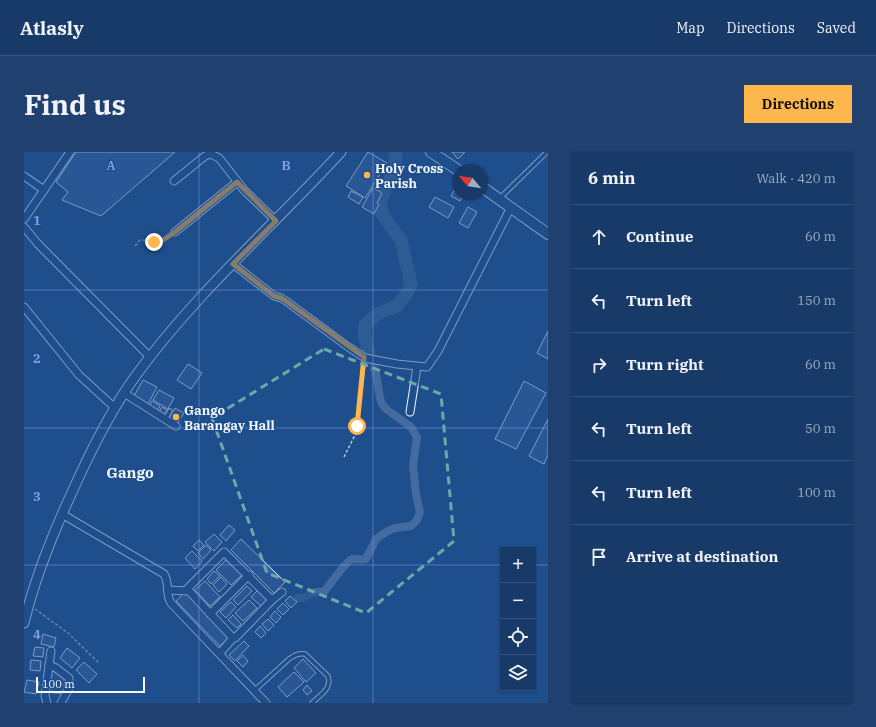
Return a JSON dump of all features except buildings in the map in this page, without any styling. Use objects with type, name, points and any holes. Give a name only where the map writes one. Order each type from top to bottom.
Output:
[{"type":"main road","points":[[24,623],[36,578],[62,514],[92,448],[136,374],[172,330],[233,264],[341,152]]},
{"type":"main road","points":[[431,152],[452,166]]},
{"type":"main road","points":[[488,191],[548,234]]},
{"type":"street","points":[[24,219],[70,152]]},
{"type":"street","points":[[174,181],[205,156],[209,154],[213,155],[222,161],[237,182],[276,221]]},
{"type":"street","points":[[24,176],[44,190]]},
{"type":"street","points":[[175,232],[237,182]]},
{"type":"street","points":[[233,264],[274,296],[286,301],[364,357],[417,367],[427,367],[470,289],[511,208]]},
{"type":"street","points":[[24,227],[38,244],[150,357]]},
{"type":"street","points":[[24,307],[79,375],[115,408]]},
{"type":"street","points":[[410,412],[417,367]]},
{"type":"street","points":[[124,393],[176,426]]},
{"type":"street","points":[[62,514],[164,574],[166,577],[168,597],[171,603],[266,703]]},
{"type":"street","points":[[186,590],[224,552],[272,600]]},
{"type":"street","points":[[210,614],[249,576]]},
{"type":"street","points":[[168,590],[189,591],[233,638]]},
{"type":"street","points":[[220,653],[233,638],[235,638],[272,600],[282,592]]},
{"type":"street","points":[[47,703],[45,696],[51,651]]},
{"type":"street","points":[[49,665],[56,668],[69,678],[69,688],[61,703]]},
{"type":"street","points":[[50,703],[56,703]]},
{"type":"lane","points":[[499,199],[547,152]]},
{"type":"lane","points":[[165,419],[170,411]]},
{"type":"lane","points":[[255,690],[289,658],[300,653],[305,654],[328,676],[329,682],[328,688],[312,703]]},
{"type":"path","points":[[135,246],[140,240],[158,242],[175,232]]},
{"type":"path","points":[[344,457],[356,433],[359,417],[364,357]]},
{"type":"path","points":[[28,605],[63,628],[100,663]]},
{"type":"highlighted area","points":[[324,349],[441,394],[454,541],[366,613],[267,573],[212,418]]},
{"type":"shaded area","points":[[53,671],[64,679],[64,690],[61,694],[48,692],[50,675]]},
{"type":"waterway","points":[[369,353],[364,334],[365,325],[377,314],[397,306],[407,293],[411,284],[401,240],[382,214],[381,199],[394,169],[396,154],[394,152]]},
{"type":"waterway","points":[[298,598],[303,598],[312,593],[325,591],[350,560],[366,559],[376,539],[395,528],[411,526],[417,520],[420,512],[416,494],[413,466],[417,437],[411,427],[386,409],[382,404],[374,366]]},
{"type":"place","name":"Holy Cross Parish","points":[[367,175]]},
{"type":"place","name":"Gango Barangay Hall","points":[[176,417]]},
{"type":"district","name":"Gango","points":[[130,472]]},
{"type":"route","points":[[154,242],[163,240],[175,232],[237,182],[276,221],[233,264],[274,296],[286,301],[364,357],[357,426]]}]
